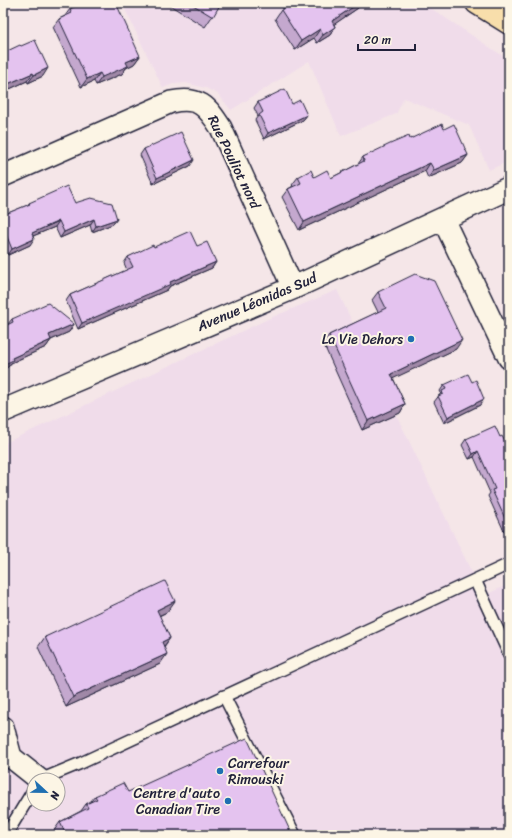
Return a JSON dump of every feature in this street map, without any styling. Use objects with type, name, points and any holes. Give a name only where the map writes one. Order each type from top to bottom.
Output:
[{"type":"main road","points":[[493,12],[509,31]]},
{"type":"street","name":"Rue Pouliot nord","points":[[3,176],[171,102],[183,99],[198,103],[210,111],[221,128],[293,288]]},
{"type":"street","name":"Avenue Léonidas Sud","points":[[3,411],[293,288],[509,188]]},
{"type":"street","points":[[443,219],[509,358]]},
{"type":"street","points":[[3,727],[11,758],[29,772]]},
{"type":"lane","points":[[59,772],[509,564]]},
{"type":"lane","points":[[475,580],[509,654]]},
{"type":"lane","points":[[224,696],[295,835]]},
{"type":"lane","points":[[6,835],[26,802]]},
{"type":"shaded area","points":[[122,3],[423,3],[509,60],[509,161],[489,170],[469,125],[404,98],[396,114],[341,136],[309,61],[231,110],[218,94],[206,88],[186,83],[173,84],[163,88]]},
{"type":"shaded area","points":[[337,290],[483,596],[509,584],[509,835],[3,835],[3,444],[268,319]]},
{"type":"building","points":[[82,3],[116,3],[140,56],[126,62],[128,66],[102,77],[100,73],[87,79],[59,19],[72,13],[70,9]]},
{"type":"building","points":[[190,3],[221,3],[213,17]]},
{"type":"building","points":[[292,3],[359,3],[332,21],[335,27],[323,35],[320,29],[301,41],[281,10]]},
{"type":"building","points":[[35,40],[48,68],[34,75],[33,73],[3,86],[3,53]]},
{"type":"building","points":[[285,89],[292,104],[300,100],[307,115],[268,133],[259,115],[263,112],[258,102]]},
{"type":"building","points":[[442,124],[444,129],[454,124],[468,155],[434,170],[430,163],[304,222],[288,189],[301,183],[298,177],[311,170],[314,177],[327,170],[331,178],[364,161],[363,157],[409,136],[410,139]]},
{"type":"building","points":[[181,132],[194,160],[157,178],[144,149]]},
{"type":"building","points":[[67,186],[75,203],[91,198],[112,203],[117,219],[96,226],[94,219],[64,232],[59,221],[32,233],[34,239],[12,249],[3,227],[3,215]]},
{"type":"building","points":[[190,231],[197,246],[207,242],[216,262],[170,282],[171,284],[82,323],[70,295],[133,267],[128,257],[153,245],[154,247]]},
{"type":"building","points":[[415,274],[434,281],[462,340],[391,374],[405,404],[368,421],[329,335],[386,308],[378,292]]},
{"type":"building","points":[[48,303],[74,324],[49,335],[51,340],[12,358],[13,360],[3,365],[3,327],[13,322],[12,319]]},
{"type":"building","points":[[468,374],[472,382],[476,380],[484,399],[448,417],[438,396],[443,394],[442,391],[446,389],[444,385]]},
{"type":"building","points":[[495,426],[500,437],[502,436],[509,450],[508,525],[492,490],[495,489],[478,451],[473,454],[466,439]]},
{"type":"building","points":[[165,581],[175,601],[157,610],[170,638],[162,642],[167,654],[73,697],[45,637]]},
{"type":"building","name":"Carrefour Rimouski","points":[[247,738],[292,835],[66,835],[60,822],[88,808],[86,804],[97,799],[95,796],[123,783],[128,792]]},
{"type":"place","name":"La Vie Dehors","points":[[411,339]]},
{"type":"place","name":"Carrefour Rimouski","points":[[220,771]]},
{"type":"place","name":"Centre d'auto Canadian Tire","points":[[228,801]]}]
